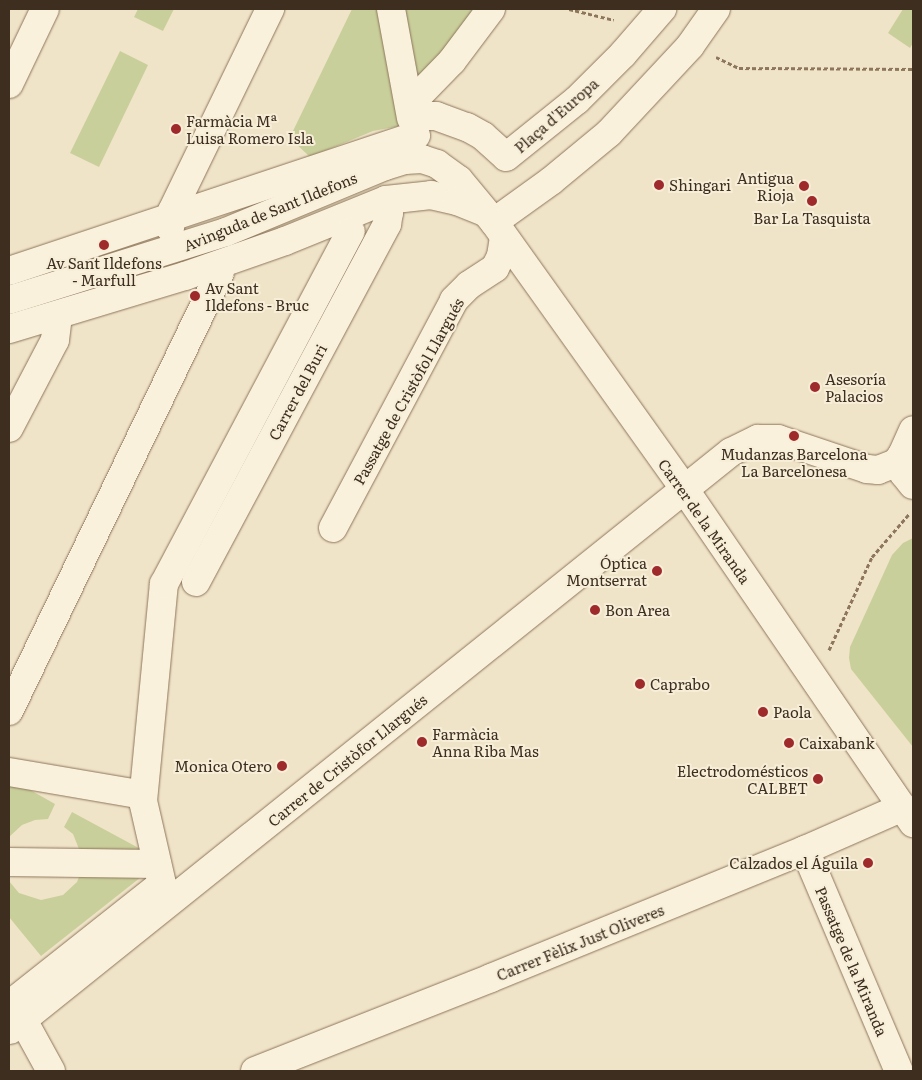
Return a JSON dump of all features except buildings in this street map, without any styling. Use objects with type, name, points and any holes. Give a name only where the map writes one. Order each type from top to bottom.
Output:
[{"type":"street","points":[[9,84],[46,9]]},
{"type":"street","points":[[166,252],[171,217],[270,9]]},
{"type":"street","points":[[391,9],[419,147],[437,164],[459,180],[494,224],[551,181],[609,133],[690,46],[716,9]]},
{"type":"street","name":"Plaça d'Europa","points":[[491,9],[452,61],[415,99],[420,116],[436,116],[467,127],[483,136],[506,157],[577,100],[654,19]]},
{"type":"street","points":[[9,271],[171,217],[419,147]]},
{"type":"street","name":"Avinguda de Sant Ildefons","points":[[9,300],[226,232],[386,166],[405,160],[419,147]]},
{"type":"street","name":"Avinguda de Sant Ildefons","points":[[9,329],[57,321],[276,244],[386,200],[431,195],[457,201],[494,224]]},
{"type":"street","name":"Carrer del Buri","points":[[196,582],[387,224],[389,213],[386,200]]},
{"type":"street","name":"Carrer de la Miranda","points":[[494,224],[685,490],[908,815]]},
{"type":"street","name":"Passatge de Cristòfol Llargués","points":[[333,528],[454,300],[469,285],[495,268],[502,256],[494,224]]},
{"type":"street","points":[[9,342],[57,321],[220,274],[351,231],[164,584],[143,795],[162,884],[13,1015]]},
{"type":"street","points":[[9,711],[220,274]]},
{"type":"street","points":[[9,428],[54,340],[57,321]]},
{"type":"street","points":[[913,430],[902,455],[901,465],[904,474],[913,485]]},
{"type":"street","name":"Carrer de Cristòfor Llargués","points":[[13,1015],[685,490],[731,452],[758,439],[778,439],[867,469],[878,470],[896,463],[902,455]]},
{"type":"street","points":[[9,772],[143,795]]},
{"type":"street","name":"Carrer Fèlix Just Oliveres","points":[[254,1071],[805,850],[908,815]]},
{"type":"street","name":"Passatge de la Miranda","points":[[805,850],[899,1071]]},
{"type":"street","points":[[9,862],[157,864]]},
{"type":"street","points":[[13,1015],[33,1071]]},
{"type":"street","points":[[13,1015],[52,1071]]},
{"type":"path","points":[[569,9],[654,19]]},
{"type":"path","points":[[690,46],[739,68],[913,69]]},
{"type":"path","points":[[827,656],[872,557],[911,512],[913,513]]},
{"type":"green space","points":[[138,9],[174,9],[163,31],[134,17]]},
{"type":"green space","points":[[352,9],[383,9],[405,125],[373,131],[310,157],[293,141],[292,133]]},
{"type":"green space","points":[[398,9],[491,9],[415,99]]},
{"type":"green space","points":[[903,9],[913,9],[913,43],[910,48],[888,33]]},
{"type":"green space","points":[[120,51],[148,65],[99,167],[70,153]]},
{"type":"green space","points":[[913,538],[913,747],[851,669],[849,658],[850,647],[892,555],[903,543]]},
{"type":"green space","points":[[9,778],[55,804],[48,819],[35,820],[22,825],[9,837]]},
{"type":"green space","points":[[72,812],[148,853],[81,854],[73,834],[64,827]]},
{"type":"green space","points":[[150,870],[41,956],[9,917],[9,881],[19,893],[41,900],[63,895],[77,882],[81,872]]},
{"type":"place","name":"Farmàcia Mª Luisa Romero Isla","points":[[176,129]]},
{"type":"place","name":"Shingari","points":[[659,185]]},
{"type":"place","name":"Antigua Rioja","points":[[804,186]]},
{"type":"place","name":"Bar La Tasquista","points":[[812,201]]},
{"type":"place","name":"Av Sant Ildefons - Marfull","points":[[104,245]]},
{"type":"place","name":"Av Sant Ildefons - Bruc","points":[[195,296]]},
{"type":"place","name":"Asesoría Palacios","points":[[815,387]]},
{"type":"place","name":"Mudanzas Barcelona La Barcelonesa","points":[[794,436]]},
{"type":"place","name":"Óptica Montserrat","points":[[657,571]]},
{"type":"place","name":"Bon Area","points":[[595,610]]},
{"type":"place","name":"Caprabo","points":[[640,684]]},
{"type":"place","name":"Paola","points":[[763,712]]},
{"type":"place","name":"Farmàcia Anna Riba Mas","points":[[422,742]]},
{"type":"place","name":"Caixabank","points":[[789,743]]},
{"type":"place","name":"Monica Otero","points":[[282,766]]},
{"type":"place","name":"Electrodomésticos CALBET","points":[[818,779]]},
{"type":"place","name":"Calzados el Águila","points":[[868,863]]}]
